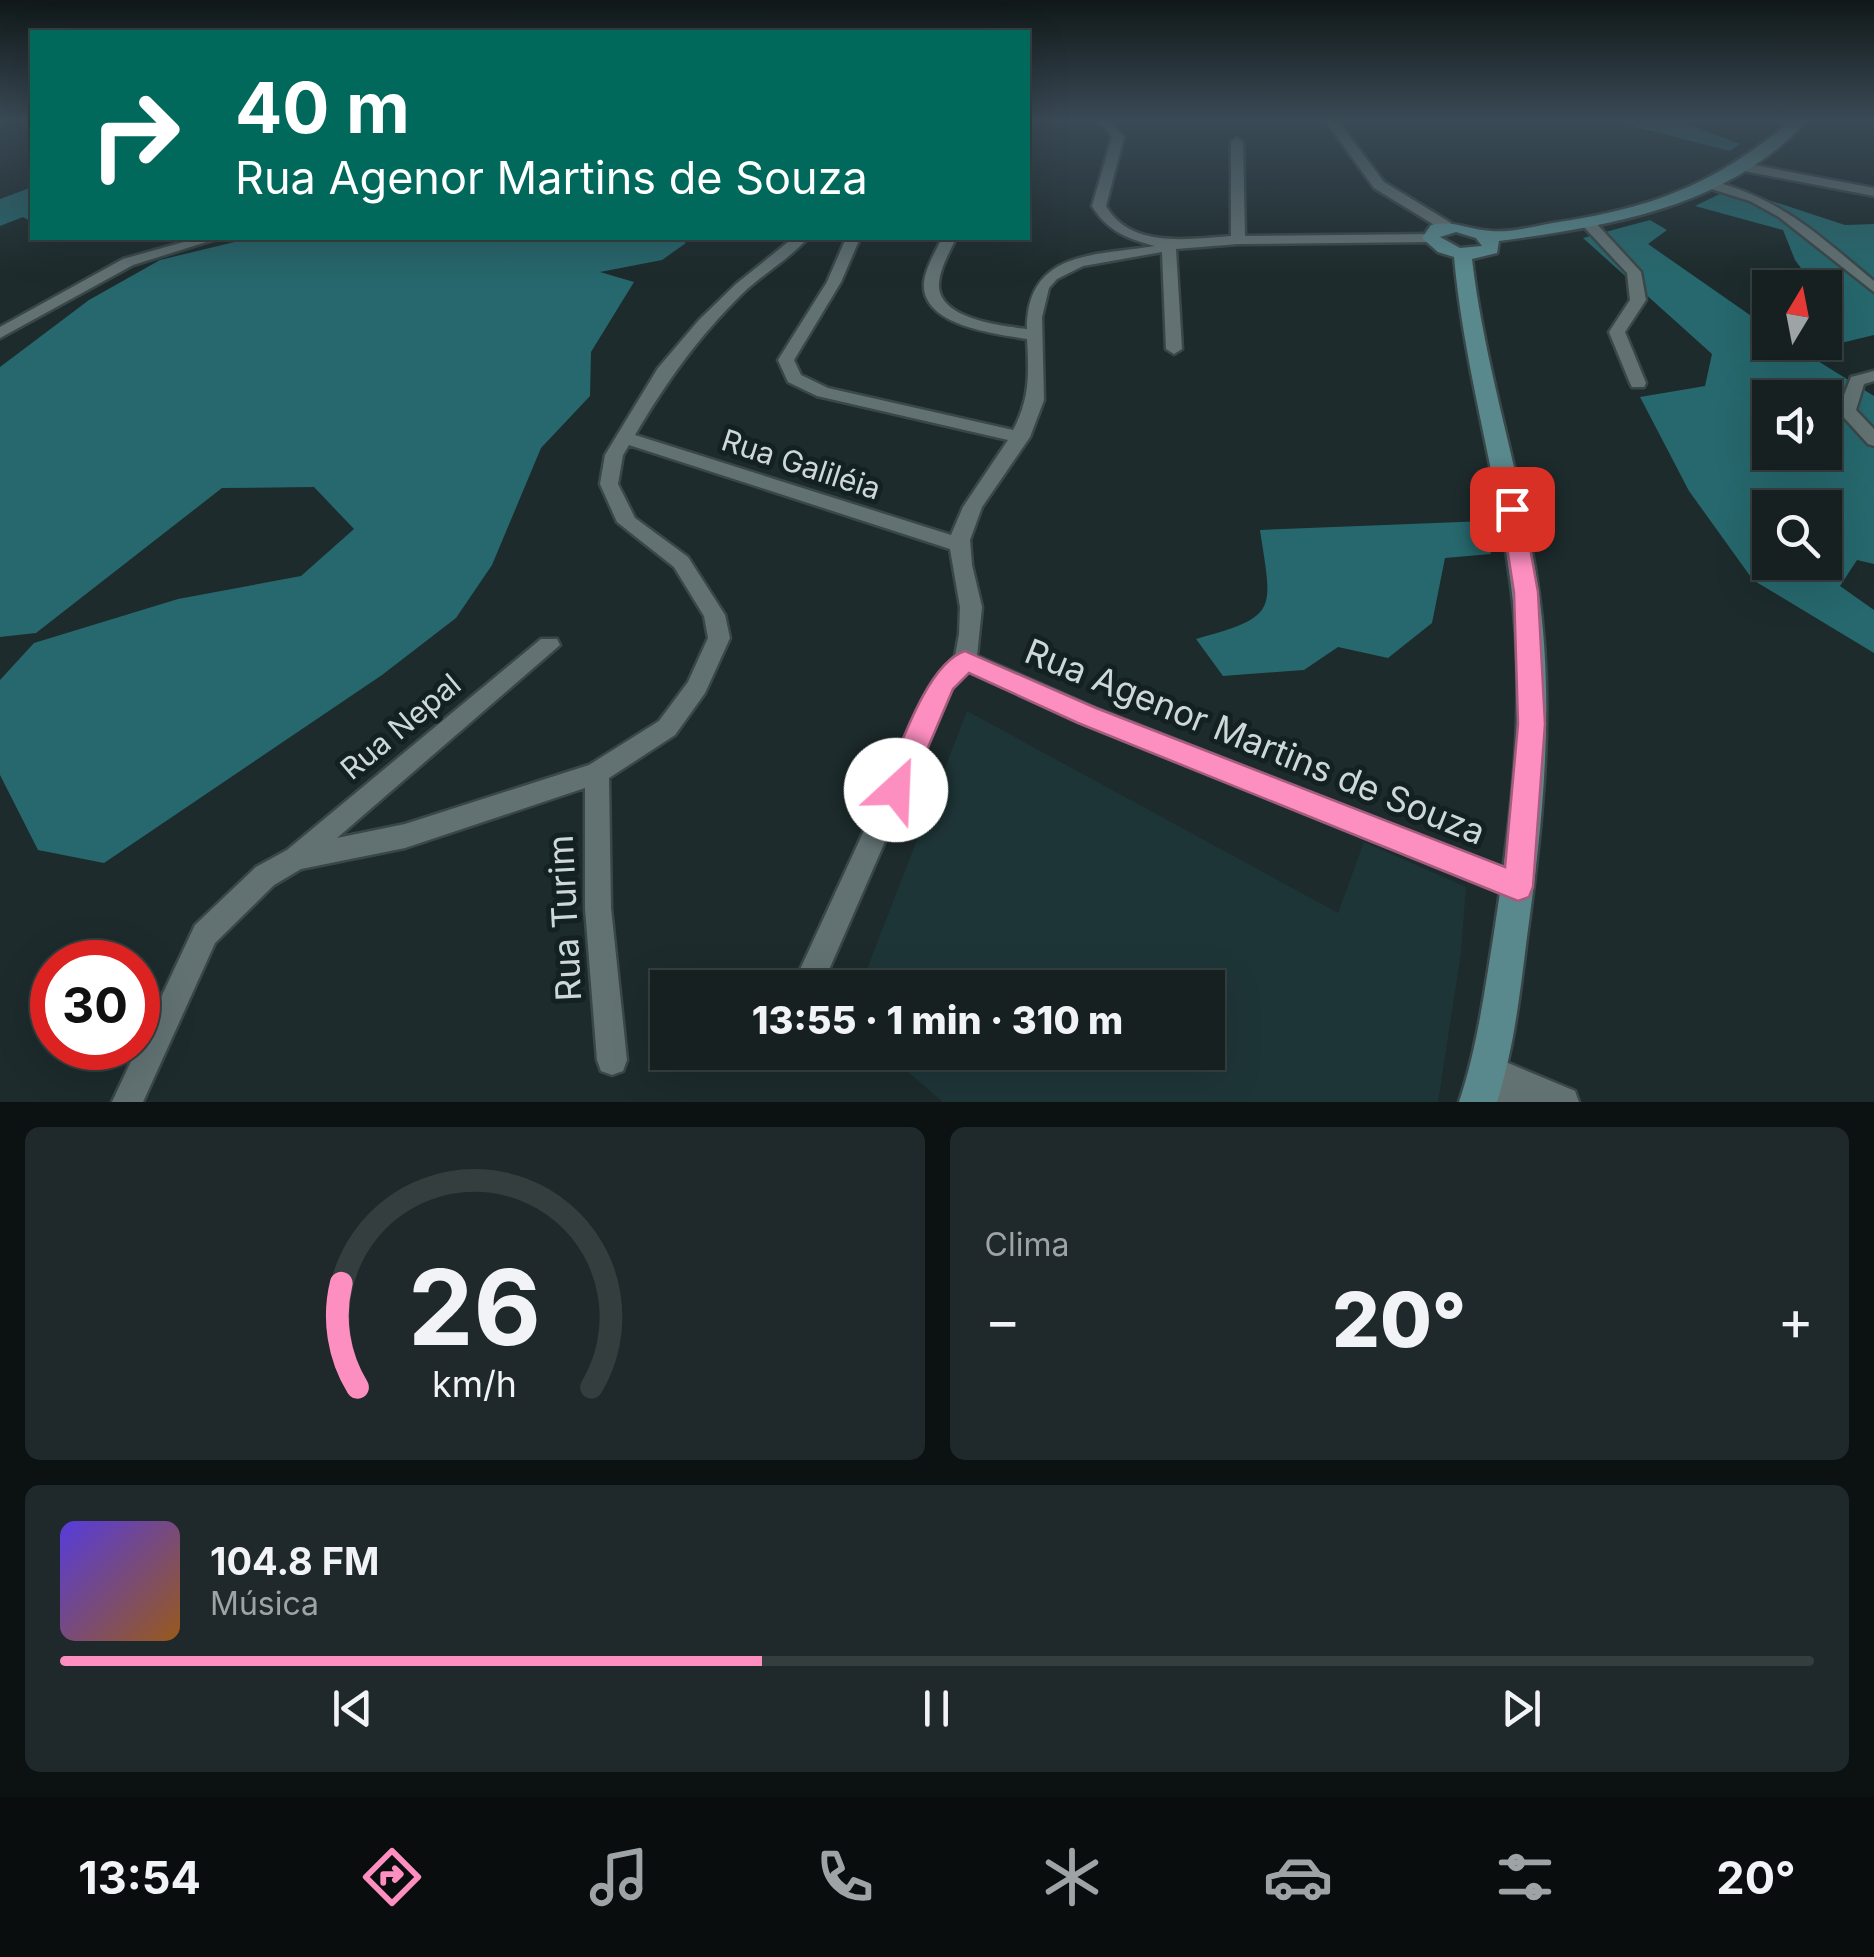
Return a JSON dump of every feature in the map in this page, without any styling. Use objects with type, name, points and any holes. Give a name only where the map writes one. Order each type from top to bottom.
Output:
[{"type":"street","points":[[1108,171],[1098,206],[1101,212],[1132,236],[1170,246]]},
{"type":"street","points":[[1237,171],[1238,240]]},
{"type":"street","points":[[1369,171],[1379,186],[1438,232],[1446,250],[1487,252],[1492,246],[1488,238]]},
{"type":"street","points":[[814,970],[943,683],[965,660],[971,609],[959,545],[969,514],[1022,437],[1036,393],[1038,370],[1033,335],[1043,286],[1052,276],[1078,264],[1142,255],[1170,246],[1466,228],[1488,238],[1589,224],[1650,211],[1734,171]]},
{"type":"street","points":[[1766,171],[1874,192]]},
{"type":"street","points":[[1710,184],[1755,198],[1784,214],[1874,288]]},
{"type":"street","points":[[1589,224],[1634,272],[1638,300],[1617,332],[1638,383]]},
{"type":"street","points":[[0,333],[128,262],[205,240]]},
{"type":"street","points":[[296,858],[404,836],[597,773],[668,728],[697,687],[719,638],[714,615],[681,562],[626,522],[613,495],[609,470],[664,372],[741,287],[799,240]]},
{"type":"street","points":[[853,240],[834,282],[788,352],[788,369],[794,378],[823,392],[1022,437]]},
{"type":"street","points":[[947,240],[932,280],[932,292],[939,304],[969,322],[1033,335]]},
{"type":"street","points":[[1170,246],[1174,349]]},
{"type":"street","points":[[1462,253],[1466,310],[1512,509],[1526,592],[1532,724],[1518,887],[1492,1092],[1564,1102]]},
{"type":"street","points":[[1874,376],[1857,381],[1847,411],[1874,440]]},
{"type":"street","name":"Rua Galiléia","points":[[626,438],[959,545]]},
{"type":"street","name":"Rua Nepal","points":[[127,1102],[205,934],[265,876],[296,858],[548,646]]},
{"type":"street","name":"Rua Agenor Martins de Souza","points":[[965,660],[1087,715],[1518,887]]},
{"type":"street","name":"Rua Turim","points":[[597,773],[598,908],[612,1060]]},
{"type":"shaded area","points":[[30,188],[30,221],[23,217],[0,226],[0,199]]},
{"type":"shaded area","points":[[1732,188],[1845,225],[1874,224],[1874,335],[1842,343],[1842,270],[1802,270],[1783,230],[1695,206]]},
{"type":"shaded area","points":[[1650,220],[1667,230],[1648,244],[1752,316],[1752,360],[1816,360],[1874,396],[1874,564],[1857,560],[1840,586],[1874,610],[1874,653],[1753,580],[1842,580],[1842,490],[1752,490],[1752,579],[1689,491],[1640,397],[1705,386],[1712,354],[1583,238]]},
{"type":"shaded area","points":[[243,240],[686,243],[662,260],[600,272],[634,282],[591,352],[590,396],[541,448],[492,565],[456,618],[382,675],[104,863],[38,850],[0,775],[0,680],[34,643],[178,599],[301,576],[354,529],[314,487],[222,488],[36,633],[0,637],[0,367],[89,300],[160,260]]},
{"type":"shaded area","points":[[1486,521],[1491,554],[1445,558],[1432,623],[1388,658],[1338,647],[1304,670],[1223,676],[1196,639],[1243,624],[1264,606],[1267,578],[1260,530]]},
{"type":"shaded area","points":[[967,711],[1338,913],[1364,842],[1466,887],[1461,953],[1438,1102],[943,1102],[906,1070],[1225,1070],[1225,970],[867,970]]},
{"type":"route","points":[[896,790],[943,683],[965,660],[1087,715],[1518,887],[1532,724],[1526,592],[1512,509]]}]
